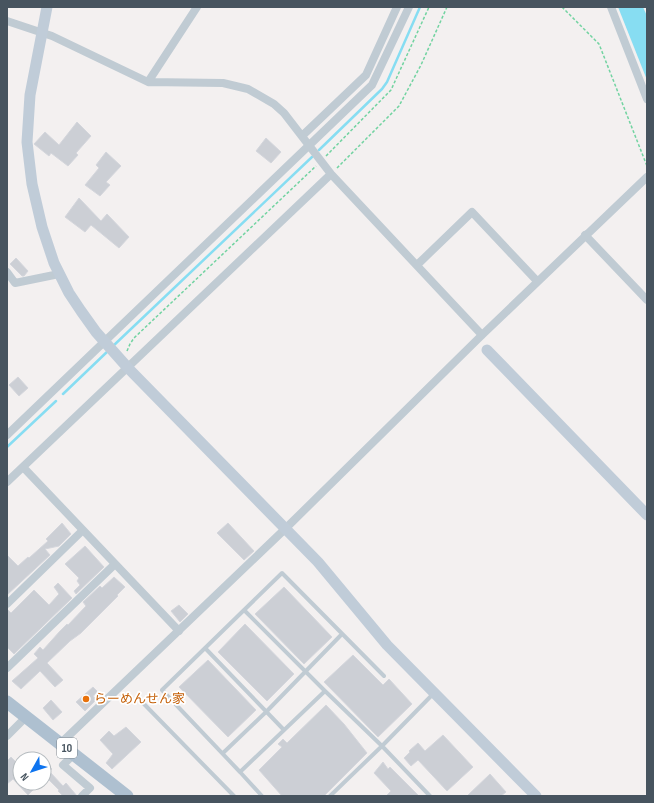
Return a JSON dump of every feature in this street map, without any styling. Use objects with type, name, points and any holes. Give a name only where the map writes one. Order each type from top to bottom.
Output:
[{"type":"main road","name":"10","points":[[7,702],[127,796]]},
{"type":"street","points":[[47,7],[30,95],[27,142],[32,184],[42,227],[60,274],[81,311],[128,368],[318,562],[387,645],[536,796]]},
{"type":"street","points":[[148,82],[197,7]]},
{"type":"street","points":[[302,136],[366,75],[396,7]]},
{"type":"street","points":[[7,435],[106,343],[372,86],[409,7]]},
{"type":"street","points":[[611,7],[647,99]]},
{"type":"street","points":[[7,21],[52,36],[148,82],[223,83],[248,89],[274,104],[284,113],[331,174],[482,335]]},
{"type":"street","points":[[7,482],[331,174]]},
{"type":"street","points":[[61,743],[285,529],[537,281],[647,177]]},
{"type":"street","points":[[417,265],[472,212],[537,281]]},
{"type":"street","points":[[586,234],[647,300]]},
{"type":"street","points":[[7,272],[15,283],[60,274]]},
{"type":"street","points":[[487,350],[647,515]]},
{"type":"street","points":[[23,467],[179,631]]},
{"type":"street","points":[[7,604],[83,530]]},
{"type":"street","points":[[9,663],[115,564]]},
{"type":"street","points":[[7,736],[26,717]]},
{"type":"street","points":[[74,754],[63,765],[90,788],[82,796]]},
{"type":"lane","points":[[262,796],[162,690],[282,573],[384,676]]},
{"type":"lane","points":[[244,610],[382,746],[430,796]]},
{"type":"lane","points":[[223,753],[267,711],[342,634]]},
{"type":"lane","points":[[205,648],[284,730]]},
{"type":"lane","points":[[240,772],[325,691]]},
{"type":"lane","points":[[330,796],[435,692]]},
{"type":"lane","points":[[144,704],[234,796]]},
{"type":"path","points":[[118,357],[127,351],[134,338],[321,161],[391,90],[429,7]]},
{"type":"path","points":[[331,174],[399,106],[421,65],[447,7]]},
{"type":"path","points":[[562,7],[599,44],[647,166]]},
{"type":"water","points":[[618,7],[643,7],[647,16],[647,80]]},
{"type":"building","points":[[77,122],[91,136],[76,153],[78,155],[68,166],[51,153],[49,156],[34,144],[45,132],[59,145]]},
{"type":"building","points":[[266,138],[281,152],[271,163],[256,151]]},
{"type":"building","points":[[106,152],[121,166],[106,182],[110,185],[100,196],[85,185],[99,168],[96,165]]},
{"type":"building","points":[[79,198],[101,221],[107,214],[129,237],[119,248],[91,225],[85,232],[65,217]]},
{"type":"building","points":[[16,258],[28,271],[24,276],[22,276],[10,264]]},
{"type":"building","points":[[18,377],[28,388],[19,396],[9,385]]},
{"type":"building","points":[[62,523],[71,534],[59,546],[45,549],[50,555],[7,595],[7,555],[18,566],[48,541],[46,539]]},
{"type":"building","points":[[228,523],[254,551],[244,560],[217,533]]},
{"type":"building","points":[[85,546],[104,567],[76,594],[74,591],[80,585],[77,581],[79,578],[65,564]]},
{"type":"building","points":[[114,577],[125,587],[117,595],[118,596],[81,633],[70,641],[47,663],[63,680],[55,687],[40,671],[21,689],[12,681],[38,658],[34,654],[40,647],[43,650],[86,606],[83,602],[100,586],[102,588]]},
{"type":"building","points":[[58,583],[72,598],[14,654],[7,647],[7,609],[11,613],[34,590],[49,605],[59,594],[54,587]]},
{"type":"building","points":[[284,587],[332,637],[304,664],[255,614]]},
{"type":"building","points":[[179,605],[188,614],[180,622],[171,611]]},
{"type":"building","points":[[245,624],[294,674],[267,701],[218,652]]},
{"type":"building","points":[[353,655],[383,685],[389,679],[412,704],[378,737],[324,682]]},
{"type":"building","points":[[208,660],[256,710],[228,737],[179,687]]},
{"type":"building","points":[[93,687],[98,692],[93,696],[96,700],[85,711],[76,702]]},
{"type":"building","points":[[51,700],[62,712],[53,720],[43,708]]},
{"type":"building","points":[[326,705],[344,724],[367,753],[324,796],[282,796],[259,770],[282,747],[278,744],[283,739],[287,743]]},
{"type":"building","points":[[126,727],[141,742],[112,769],[106,763],[113,754],[100,740],[109,731],[114,736]]},
{"type":"building","points":[[443,735],[473,767],[447,791],[418,760],[411,766],[404,758],[418,743],[425,751]]},
{"type":"building","points":[[11,757],[12,758],[12,780],[7,784],[7,761]]},
{"type":"building","points":[[383,762],[388,769],[390,767],[419,796],[386,796],[391,791],[374,773]]},
{"type":"building","points":[[52,774],[63,786],[66,783],[77,796],[63,796],[58,791],[59,790],[52,783]]},
{"type":"building","points":[[490,774],[506,792],[501,796],[467,796]]},
{"type":"building","points":[[24,791],[32,791],[28,795]]},
{"type":"waterway","points":[[319,150],[382,89],[387,82],[420,7]]},
{"type":"waterway","points":[[112,347],[312,157]]},
{"type":"waterway","points":[[63,394],[109,350]]},
{"type":"waterway","points":[[7,447],[56,401]]},
{"type":"place","name":"らーめんせん家","points":[[86,699]]}]
